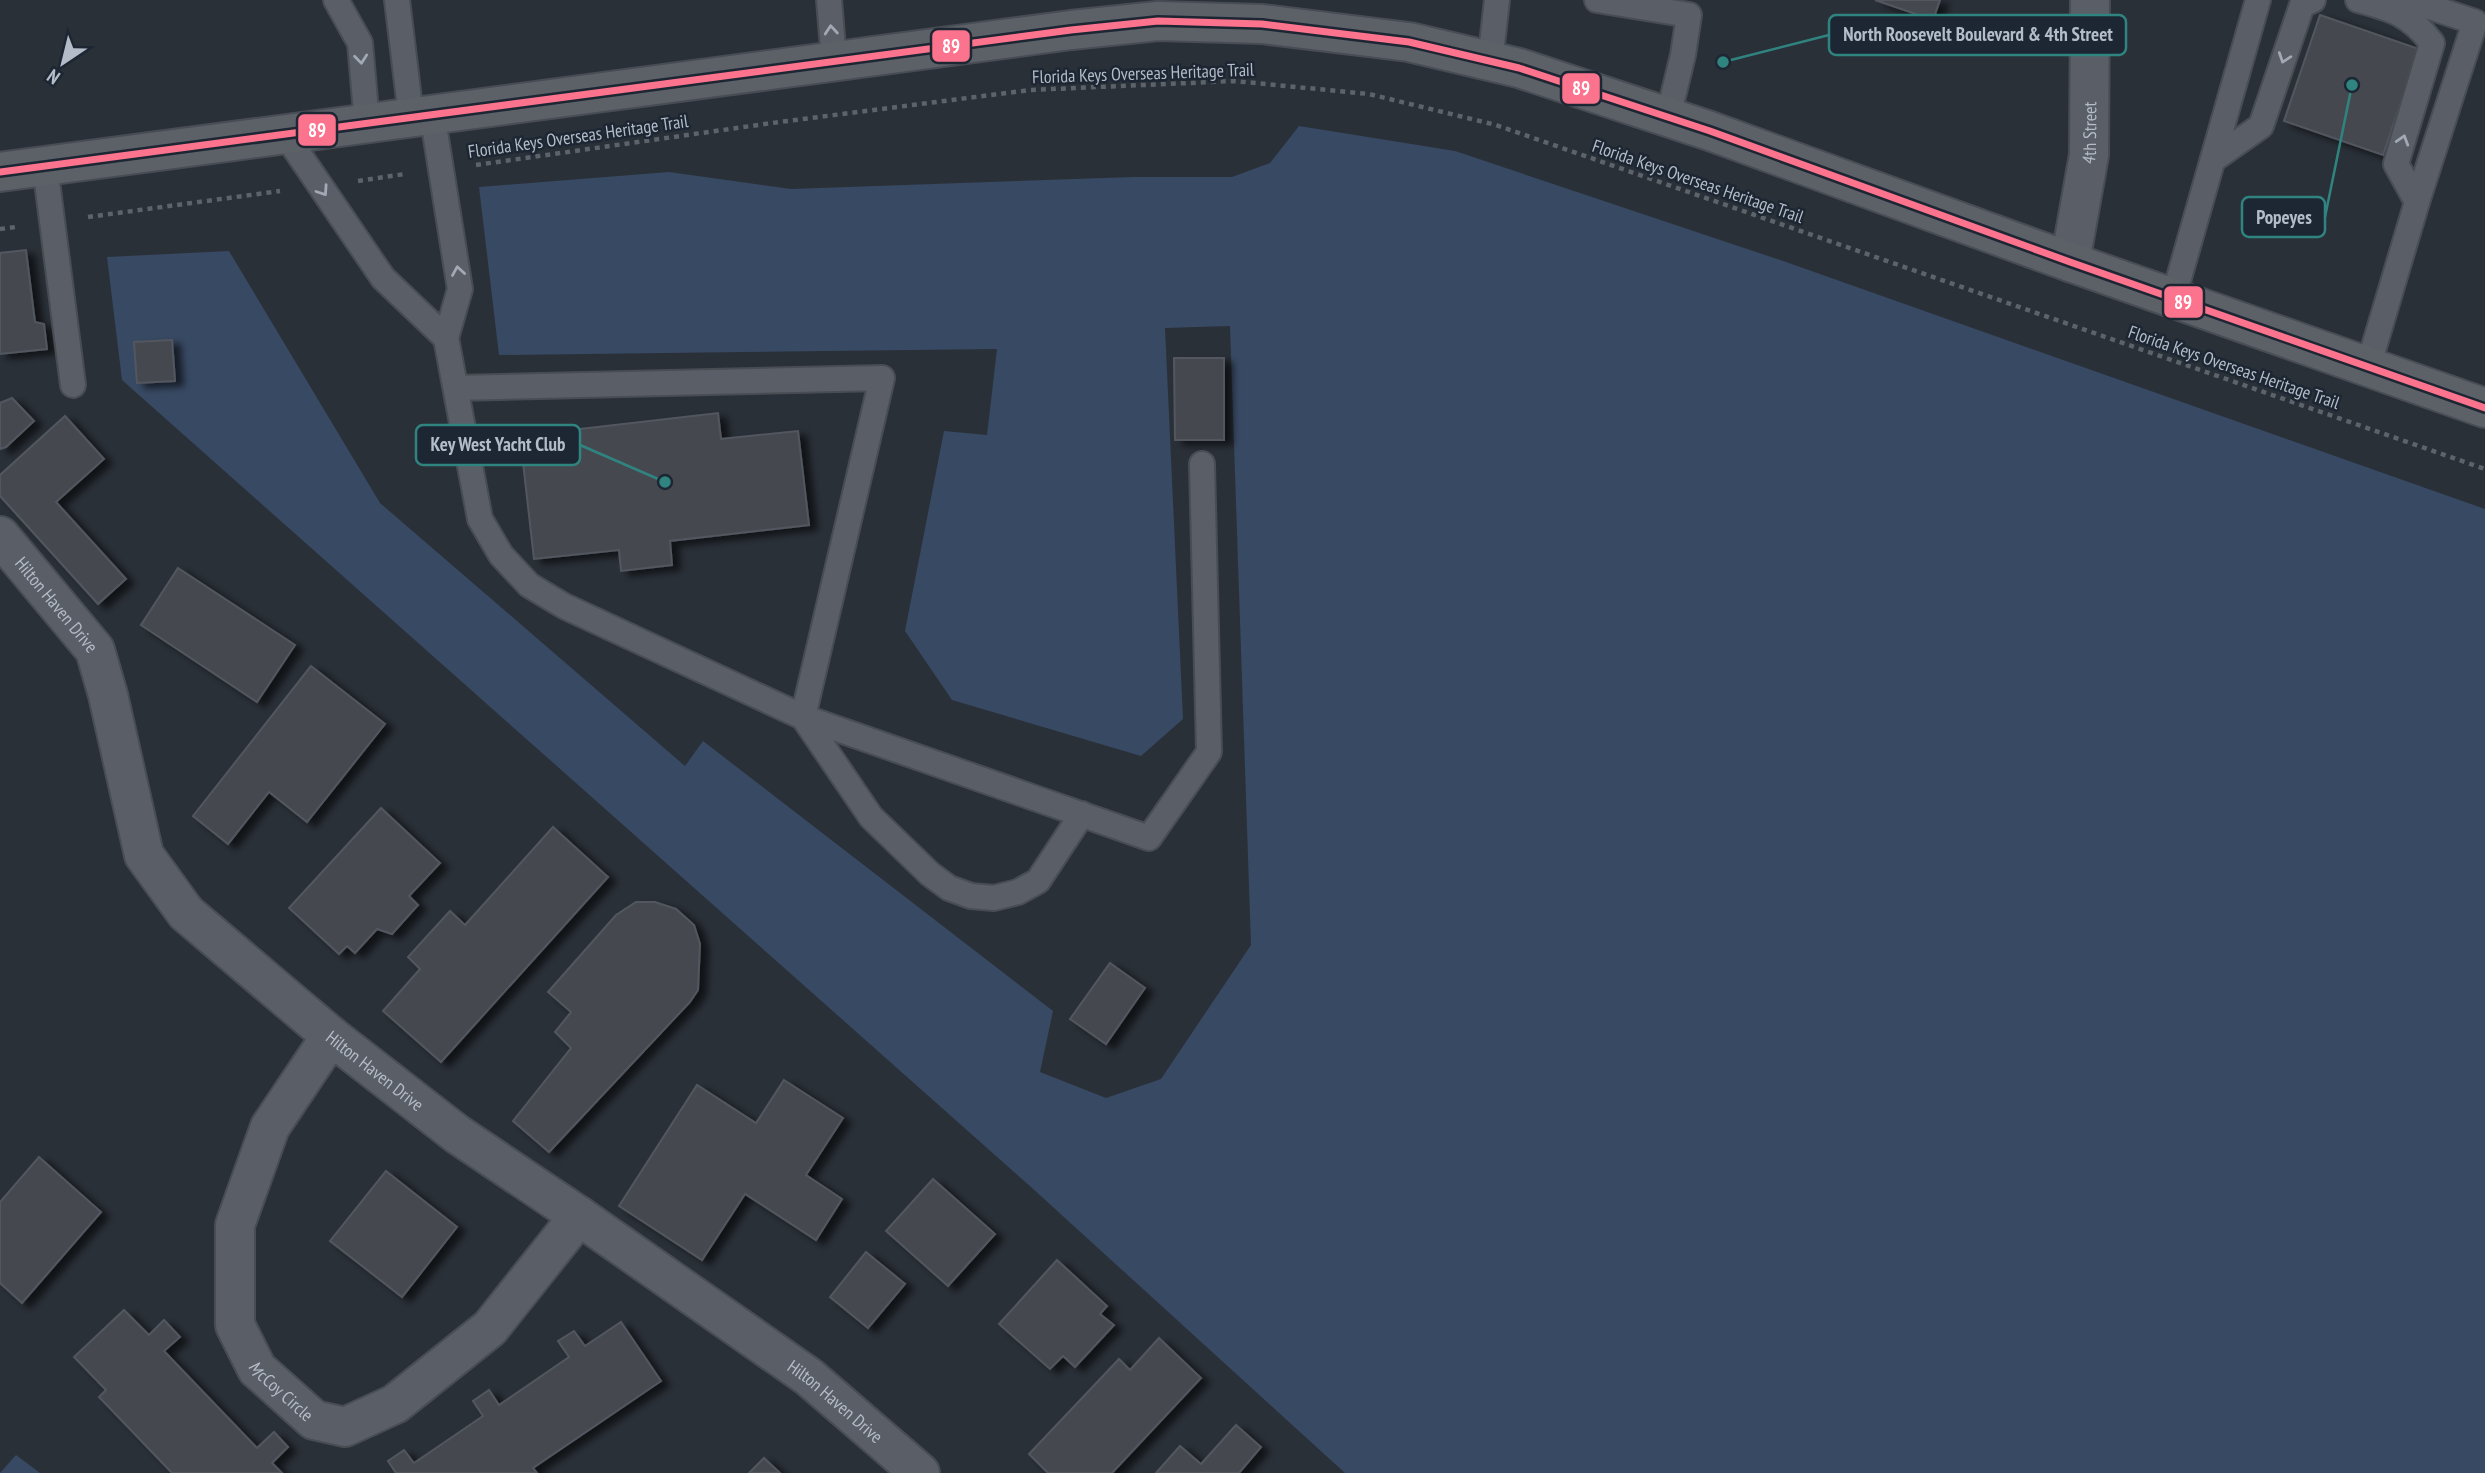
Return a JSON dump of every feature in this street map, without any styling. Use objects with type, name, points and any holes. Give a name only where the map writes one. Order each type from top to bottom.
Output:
[{"type":"main road","points":[[0,172],[1072,30],[1158,21],[1262,24],[1409,42],[1519,68],[1668,117],[2485,408]]},
{"type":"street","name":"4th Street","points":[[2070,262],[2089,155],[2090,0]]},
{"type":"street","name":"Hilton Haven Drive","points":[[8,557],[95,650],[108,695],[144,855],[186,913],[331,1035],[457,1134],[809,1377],[920,1473]]},
{"type":"street","name":"McCoy Circle","points":[[331,1035],[270,1126],[234,1225],[235,1325],[257,1368],[314,1420],[345,1427],[395,1404],[490,1328],[579,1216]]},
{"type":"lane","points":[[336,0],[360,43],[368,123]]},
{"type":"lane","points":[[397,0],[422,115],[442,170],[460,289],[446,338],[480,519],[501,555],[529,584],[564,606],[803,717],[1149,838],[1209,752],[1202,464]]},
{"type":"lane","points":[[829,0],[834,60]]},
{"type":"lane","points":[[1490,62],[1497,0]]},
{"type":"lane","points":[[1597,0],[1689,15],[1683,55],[1668,117]]},
{"type":"lane","points":[[2173,299],[2258,0]]},
{"type":"lane","points":[[2214,159],[2261,126],[2301,5],[2313,0]]},
{"type":"lane","points":[[2358,0],[2401,13],[2419,25],[2432,43],[2396,164],[2417,202]]},
{"type":"lane","points":[[2368,367],[2475,22],[2409,0]]},
{"type":"lane","points":[[285,134],[383,278],[446,338]]},
{"type":"lane","points":[[45,166],[73,385]]},
{"type":"lane","points":[[456,388],[882,378],[803,717],[871,817],[930,874],[949,888],[971,896],[994,898],[1018,892],[1038,880],[1082,814]]},
{"type":"path","name":"Florida Keys Overseas Heritage Trail","points":[[0,229],[1030,90],[1234,80],[1369,94],[1496,125],[2485,469]]},
{"type":"water","points":[[1299,126],[1455,151],[1786,262],[2485,509],[2485,1473],[1345,1473],[1031,1187],[122,380],[107,257],[229,251],[380,503],[685,766],[703,741],[1053,1011],[1040,1072],[1106,1098],[1161,1079],[1251,945],[1230,326],[1165,328],[1183,719],[1141,756],[952,700],[905,631],[944,431],[987,435],[997,349],[499,355],[479,187],[669,172],[791,189],[1133,177],[1232,177],[1270,163]]},
{"type":"water","points":[[16,1455],[40,1473],[0,1473]]},
{"type":"building","points":[[1875,0],[1940,0],[1933,20]]},
{"type":"building","points":[[2320,15],[2419,49],[2383,155],[2284,121]]},
{"type":"building","points":[[26,250],[35,322],[44,324],[47,349],[0,354],[0,253]]},
{"type":"building","points":[[172,340],[175,381],[137,383],[134,342]]},
{"type":"building","points":[[1174,358],[1224,358],[1224,440],[1175,440]]},
{"type":"building","points":[[12,398],[34,421],[6,447],[0,449],[0,403]]},
{"type":"building","points":[[718,413],[721,439],[798,431],[809,525],[670,541],[672,565],[621,571],[619,550],[534,559],[520,436]]},
{"type":"building","points":[[65,416],[104,459],[56,502],[126,579],[98,604],[0,496],[0,475]]},
{"type":"building","points":[[178,568],[295,645],[257,702],[141,625]]},
{"type":"building","points":[[311,666],[385,724],[307,822],[269,792],[228,844],[193,816]]},
{"type":"building","points":[[381,808],[440,863],[409,896],[418,905],[392,934],[377,929],[355,953],[347,946],[339,954],[289,908]]},
{"type":"building","points":[[553,827],[608,877],[441,1062],[383,1011],[420,969],[408,957],[450,911],[465,925]]},
{"type":"building","points":[[636,902],[655,902],[676,909],[694,925],[700,944],[698,990],[690,1002],[549,1152],[513,1121],[571,1048],[555,1032],[571,1012],[548,992],[616,915]]},
{"type":"building","points":[[1110,963],[1145,988],[1106,1044],[1070,1019]]},
{"type":"building","points":[[784,1080],[843,1118],[806,1175],[842,1199],[816,1240],[745,1194],[702,1260],[619,1206],[697,1085],[756,1123]]},
{"type":"building","points":[[39,1157],[101,1212],[22,1303],[0,1283],[0,1202]]},
{"type":"building","points":[[386,1171],[457,1227],[402,1297],[330,1241]]},
{"type":"building","points":[[933,1179],[995,1234],[948,1286],[886,1231]]},
{"type":"building","points":[[866,1252],[905,1284],[868,1328],[830,1297]]},
{"type":"building","points":[[1057,1260],[1107,1306],[1100,1314],[1114,1325],[1075,1367],[1063,1356],[1050,1369],[999,1324]]},
{"type":"building","points":[[124,1310],[149,1335],[164,1320],[180,1337],[164,1351],[257,1448],[274,1432],[288,1447],[272,1463],[282,1473],[172,1473],[99,1397],[106,1390],[74,1357]]},
{"type":"building","points":[[621,1322],[661,1381],[533,1468],[537,1473],[396,1473],[388,1461],[404,1450],[414,1463],[483,1416],[473,1401],[489,1390],[499,1405],[569,1357],[558,1341],[574,1331],[585,1346]]},
{"type":"building","points":[[1159,1338],[1201,1378],[1112,1473],[1048,1473],[1029,1454],[1119,1359],[1130,1370]]},
{"type":"building","points":[[1236,1425],[1261,1447],[1239,1473],[1156,1473],[1180,1446],[1201,1464]]},
{"type":"building","points":[[764,1458],[780,1473],[749,1473]]},
{"type":"transit line","name":"89","points":[[0,172],[1071,30],[1158,21],[1262,24],[1409,42],[1519,68],[1710,131],[2070,262],[2485,408]]},
{"type":"place","name":"North Roosevelt Boulevard & 4th Street","points":[[1723,62]]},
{"type":"place","name":"Popeyes","points":[[2352,85]]},
{"type":"place","name":"Key West Yacht Club","points":[[665,482]]}]
